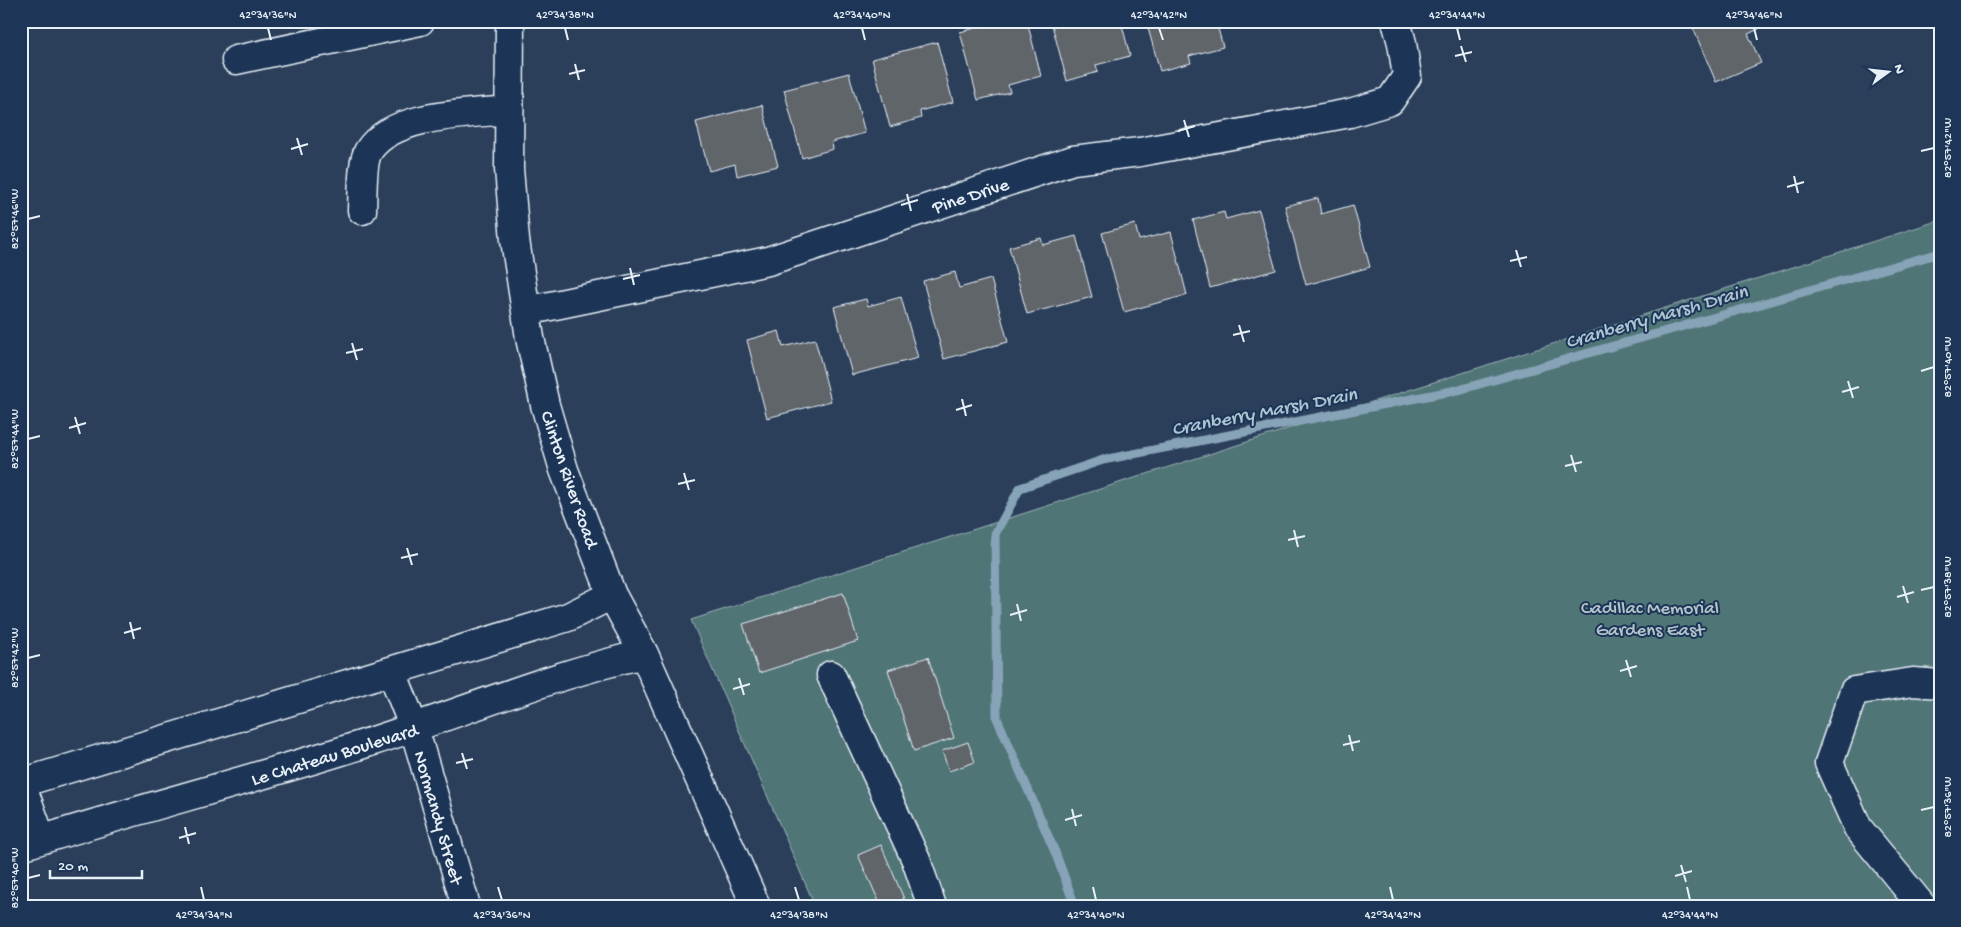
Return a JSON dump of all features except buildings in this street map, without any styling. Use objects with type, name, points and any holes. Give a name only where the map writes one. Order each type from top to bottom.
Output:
[{"type":"street","points":[[236,60],[420,21]]},
{"type":"street","name":"Clinton River Road","points":[[510,21],[509,169],[515,240],[526,310],[545,405],[564,470],[612,595],[644,654],[756,906]]},
{"type":"street","name":"Pine Drive","points":[[526,310],[768,262],[1073,160],[1140,152],[1350,113],[1390,101],[1407,76],[1402,43],[1396,21]]},
{"type":"street","points":[[362,210],[364,169],[369,150],[387,134],[425,119],[510,110]]},
{"type":"street","points":[[31,842],[21,783],[392,672],[568,617],[612,595]]},
{"type":"street","name":"Le Chateau Boulevard","points":[[31,842],[277,772],[414,728],[597,665],[644,654]]},
{"type":"street","name":"Normandy Street","points":[[392,672],[414,728],[466,906]]},
{"type":"street","points":[[831,676],[916,860],[932,906]]},
{"type":"street","points":[[1922,906],[1858,828],[1829,763],[1854,691],[1913,682],[1940,684]]},
{"type":"green space","name":"Cadillac Memorial Gardens East","points":[[1940,220],[1940,906],[815,906],[691,620]]},
{"type":"waterway","name":"Cranberry Marsh Drain","points":[[1075,906],[1055,852],[997,718],[995,534],[1020,488],[1103,460],[1462,389],[1940,253]]}]
